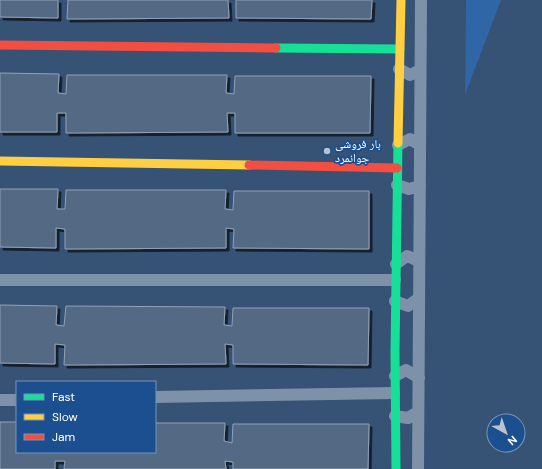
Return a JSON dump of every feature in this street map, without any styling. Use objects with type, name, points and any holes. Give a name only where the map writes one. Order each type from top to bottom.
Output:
[{"type":"street","points":[[396,469],[394,393],[395,280],[401,0]]},
{"type":"street","points":[[418,469],[421,0]]},
{"type":"street","points":[[400,32],[412,26],[420,32]]},
{"type":"street","points":[[0,45],[400,49]]},
{"type":"street","points":[[399,69],[410,75],[420,70]]},
{"type":"street","points":[[398,145],[410,139],[420,145]]},
{"type":"street","points":[[0,160],[398,168]]},
{"type":"street","points":[[397,185],[409,189],[420,186]]},
{"type":"street","points":[[396,264],[407,256],[419,261]]},
{"type":"street","points":[[0,280],[395,280]]},
{"type":"street","points":[[395,301],[408,306],[419,298]]},
{"type":"street","points":[[395,376],[406,370],[419,378]]},
{"type":"street","points":[[156,397],[394,393]]},
{"type":"street","points":[[0,400],[16,400]]},
{"type":"street","points":[[395,416],[408,418],[418,412]]},
{"type":"shaded area","points":[[466,0],[501,0],[465,95]]},
{"type":"building","points":[[0,0],[58,0],[58,18],[0,17]]},
{"type":"building","points":[[68,0],[228,0],[229,18],[67,19]]},
{"type":"building","points":[[236,0],[372,0],[371,19],[236,18]]},
{"type":"building","points":[[0,73],[59,74],[58,93],[66,94],[67,75],[227,75],[226,93],[234,94],[235,76],[371,76],[370,133],[235,133],[235,113],[227,113],[228,132],[66,133],[66,113],[57,113],[57,132],[0,132]]},
{"type":"building","points":[[0,189],[58,189],[57,209],[65,209],[66,190],[226,190],[225,209],[233,210],[234,191],[369,191],[369,249],[233,248],[234,229],[226,228],[226,248],[65,249],[65,229],[56,228],[56,248],[0,247]]},
{"type":"building","points":[[0,305],[57,306],[56,325],[64,326],[66,306],[225,307],[224,325],[232,326],[233,308],[369,308],[368,365],[233,364],[233,345],[225,344],[226,364],[64,365],[65,345],[55,344],[55,364],[0,363]]},
{"type":"building","points":[[0,422],[16,422],[16,453],[156,453],[156,423],[225,423],[224,441],[232,443],[233,424],[369,424],[368,469],[233,469],[233,462],[225,461],[226,469],[64,469],[65,461],[55,461],[55,469],[0,469]]},
{"type":"traffic: fast","points":[[276,48],[400,49]]},
{"type":"traffic: fast","points":[[396,469],[395,352],[398,143]]},
{"type":"traffic: slow","points":[[398,143],[401,0]]},
{"type":"traffic: slow","points":[[0,161],[249,165]]},
{"type":"traffic: jam","points":[[0,45],[276,48]]},
{"type":"traffic: jam","points":[[249,165],[397,168]]},
{"type":"place","name":"بار فروشی جوانمرد","points":[[327,151]]}]
